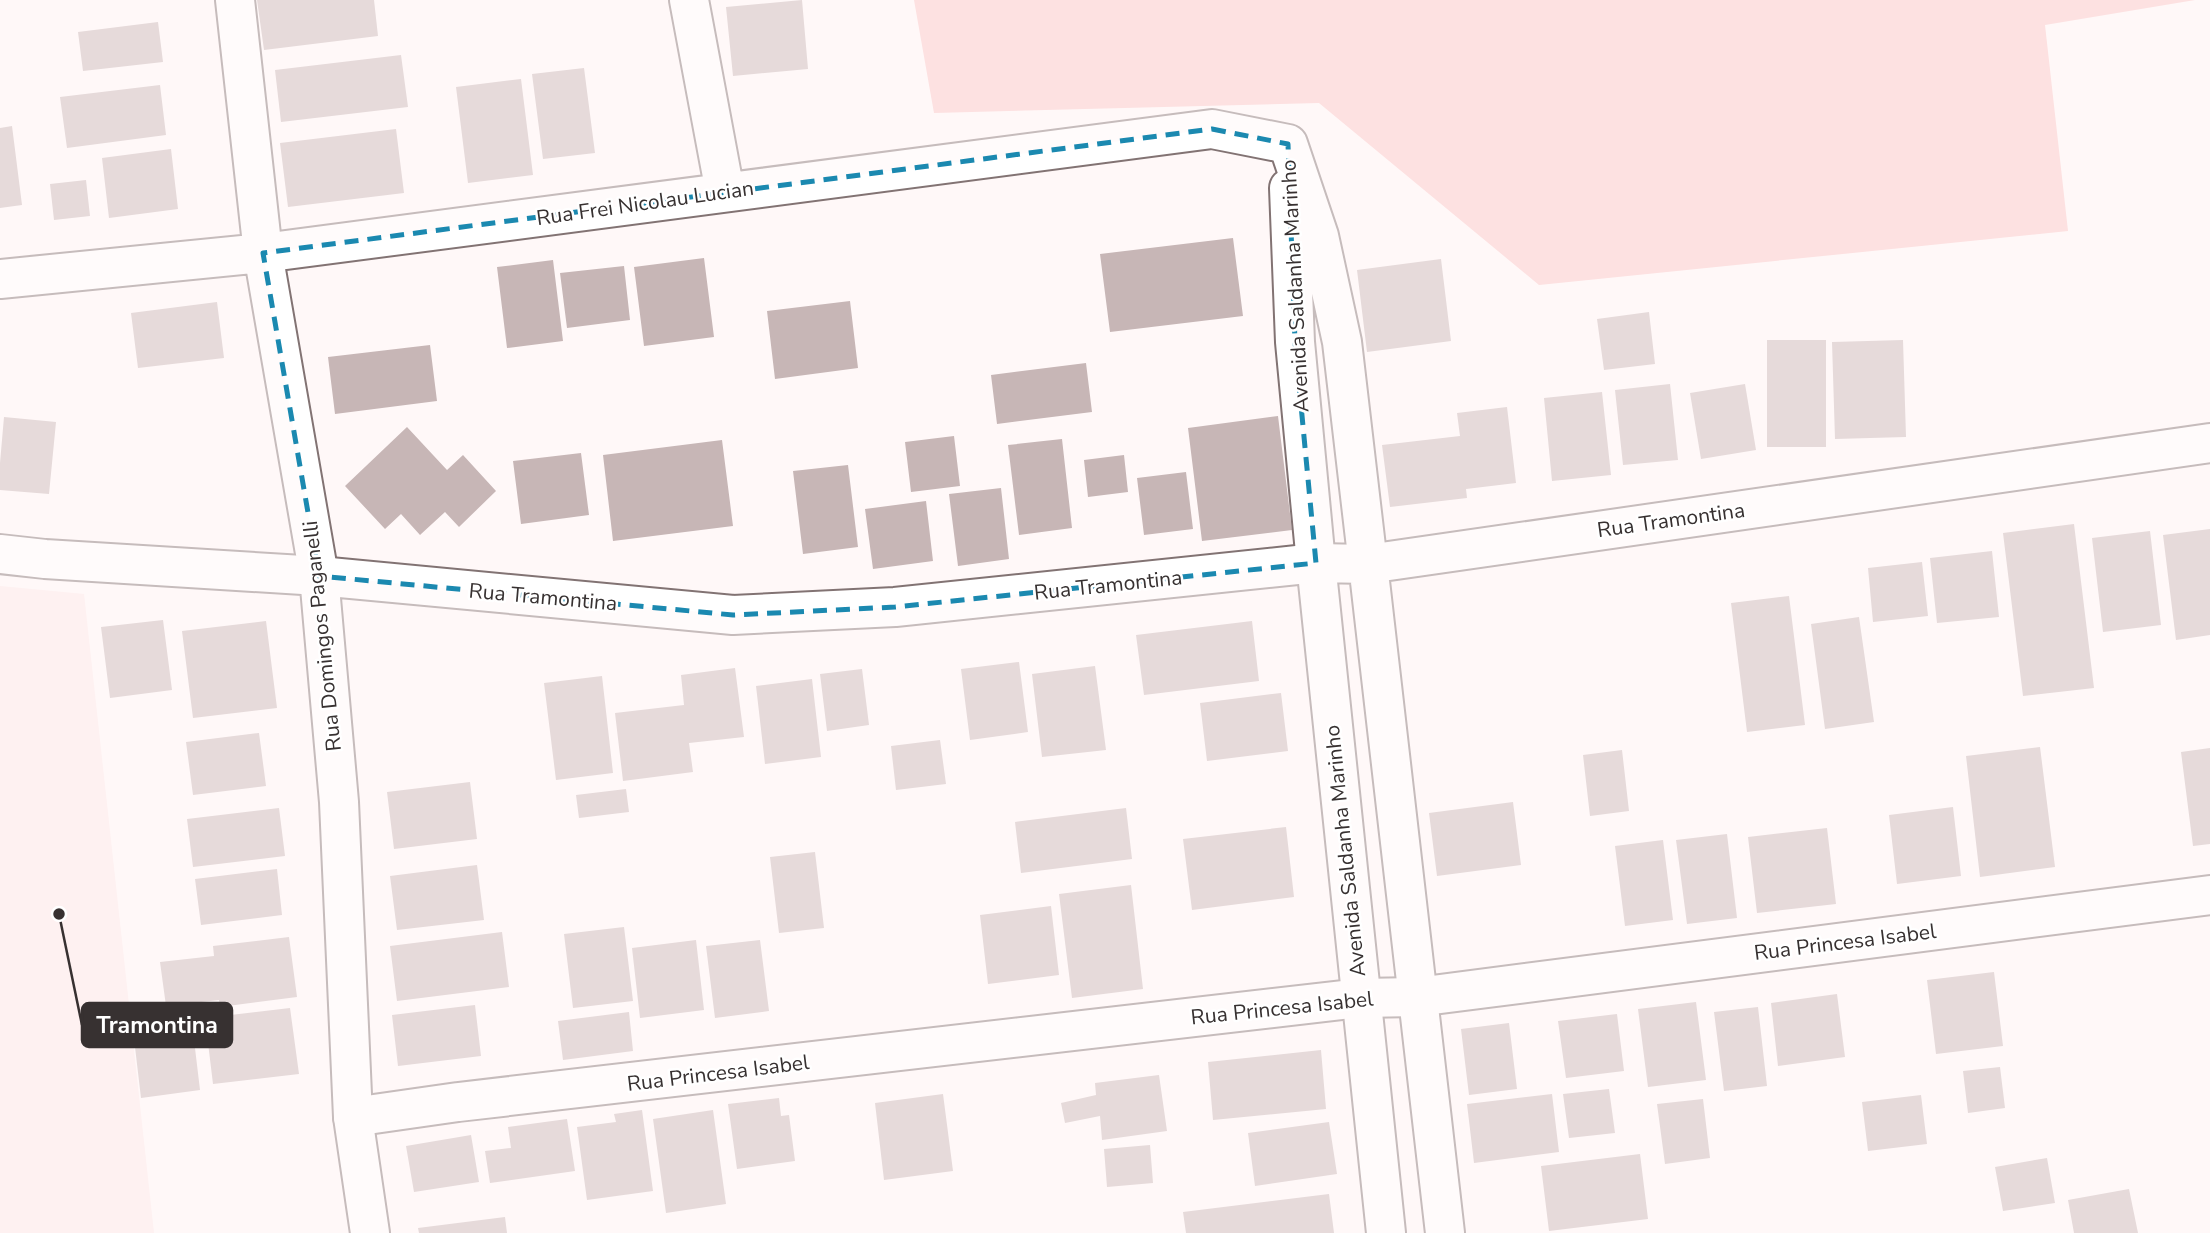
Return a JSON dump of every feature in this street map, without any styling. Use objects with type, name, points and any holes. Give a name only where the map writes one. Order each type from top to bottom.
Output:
[{"type":"street","name":"Rua Domingos Paganelli","points":[[234,0],[263,253],[319,576],[339,802],[353,1117],[370,1233]]},
{"type":"street","points":[[690,0],[725,192]]},
{"type":"street","name":"Rua Frei Nicolau Lucian","points":[[0,279],[263,253],[1212,129],[1288,144]]},
{"type":"street","name":"Avenida Saldanha Marinho","points":[[1288,144],[1295,342],[1315,563],[1386,1233]]},
{"type":"street","name":"Avenida Saldanha Marinho","points":[[1288,144],[1319,236],[1342,342],[1445,1233]]},
{"type":"street","name":"Rua Tramontina","points":[[0,554],[319,576],[733,615],[895,607],[1315,563],[1368,564],[2210,443]]},
{"type":"street","name":"Rua Princesa Isabel","points":[[353,1117],[458,1102],[1360,998],[1418,997],[2210,895]]},
{"type":"highlighted area","points":[[1212,129],[1288,144],[1295,342],[1316,563],[895,607],[733,615],[319,576],[263,253]]},
{"type":"shaded area","points":[[914,0],[2195,0],[2045,25],[2068,231],[1539,285],[1319,103],[934,113]]},
{"type":"shaded area","points":[[0,586],[84,594],[154,1233],[0,1233]]},
{"type":"building","points":[[257,0],[374,0],[378,36],[264,50]]},
{"type":"building","points":[[802,0],[808,69],[733,76],[726,7]]},
{"type":"building","points":[[158,22],[163,62],[83,71],[78,32]]},
{"type":"building","points":[[401,55],[408,107],[281,122],[275,70]]},
{"type":"building","points":[[584,68],[595,153],[543,159],[532,74]]},
{"type":"building","points":[[521,79],[533,175],[468,183],[456,87]]},
{"type":"building","points":[[160,85],[166,135],[67,148],[60,97]]},
{"type":"building","points":[[12,126],[22,205],[0,208],[0,128]]},
{"type":"building","points":[[396,129],[404,193],[288,207],[280,143]]},
{"type":"building","points":[[171,149],[178,209],[109,218],[102,158]]},
{"type":"building","points":[[86,180],[90,216],[54,220],[50,184]]},
{"type":"building","points":[[1233,238],[1243,316],[1110,332],[1100,254]]},
{"type":"building","points":[[704,258],[714,337],[644,346],[634,267]]},
{"type":"building","points":[[1441,259],[1451,341],[1367,352],[1357,270]]},
{"type":"building","points":[[553,260],[563,341],[507,348],[497,267]]},
{"type":"building","points":[[624,266],[630,320],[567,328],[560,273]]},
{"type":"building","points":[[850,301],[858,368],[775,379],[767,311]]},
{"type":"building","points":[[217,302],[224,358],[138,368],[131,313]]},
{"type":"building","points":[[1649,312],[1655,364],[1604,370],[1597,319]]},
{"type":"building","points":[[1767,340],[1826,340],[1826,447],[1767,447]]},
{"type":"building","points":[[1903,340],[1906,437],[1835,439],[1832,342]]},
{"type":"building","points":[[430,345],[437,401],[335,414],[328,357]]},
{"type":"building","points":[[1086,363],[1092,412],[997,424],[991,375]]},
{"type":"building","points":[[1670,384],[1678,460],[1623,465],[1615,390]]},
{"type":"building","points":[[1745,384],[1756,450],[1701,459],[1690,393]]},
{"type":"building","points":[[1602,392],[1611,475],[1552,481],[1544,398]]},
{"type":"building","points":[[1507,407],[1516,483],[1466,489],[1467,498],[1390,507],[1382,445],[1460,436],[1457,413]]},
{"type":"building","points":[[1278,416],[1292,530],[1202,541],[1188,428]]},
{"type":"building","points":[[4,417],[56,422],[49,494],[0,490]]},
{"type":"building","points":[[407,427],[447,470],[463,455],[496,491],[459,527],[445,512],[420,535],[401,514],[385,529],[345,486]]},
{"type":"building","points":[[954,436],[960,486],[911,492],[905,442]]},
{"type":"building","points":[[1062,439],[1072,528],[1019,535],[1008,445]]},
{"type":"building","points":[[722,440],[733,526],[613,541],[603,455]]},
{"type":"building","points":[[581,453],[589,515],[521,524],[513,461]]},
{"type":"building","points":[[1124,455],[1128,492],[1088,497],[1084,460]]},
{"type":"building","points":[[848,465],[858,547],[803,554],[793,471]]},
{"type":"building","points":[[1186,472],[1193,529],[1144,535],[1137,478]]},
{"type":"building","points":[[1001,488],[1009,559],[958,566],[949,494]]},
{"type":"building","points":[[926,501],[933,561],[873,569],[865,509]]},
{"type":"building","points":[[2074,524],[2094,688],[2023,696],[2003,533]]},
{"type":"building","points":[[2210,529],[2210,635],[2176,640],[2163,535]]},
{"type":"building","points":[[2150,531],[2161,625],[2103,632],[2092,538]]},
{"type":"building","points":[[1992,551],[1999,617],[1937,623],[1930,558]]},
{"type":"building","points":[[1922,562],[1928,616],[1873,622],[1868,568]]},
{"type":"building","points":[[1789,596],[1805,725],[1747,732],[1731,603]]},
{"type":"building","points":[[1859,617],[1874,722],[1825,729],[1811,624]]},
{"type":"building","points":[[163,620],[172,690],[110,698],[101,627]]},
{"type":"building","points":[[266,621],[277,708],[193,718],[182,631]]},
{"type":"building","points":[[1252,621],[1259,681],[1144,695],[1136,635]]},
{"type":"building","points":[[1019,662],[1028,732],[970,740],[961,669]]},
{"type":"building","points":[[1095,666],[1106,750],[1042,757],[1032,674]]},
{"type":"building","points":[[735,668],[744,737],[689,743],[693,772],[623,781],[615,713],[684,705],[681,675]]},
{"type":"building","points":[[862,669],[869,725],[827,731],[820,674]]},
{"type":"building","points":[[602,676],[613,773],[556,780],[544,683]]},
{"type":"building","points":[[812,679],[821,757],[765,764],[756,686]]},
{"type":"building","points":[[1281,693],[1288,751],[1207,761],[1200,703]]},
{"type":"building","points":[[259,733],[266,786],[193,795],[186,742]]},
{"type":"building","points":[[940,740],[946,784],[896,790],[891,746]]},
{"type":"building","points":[[2040,747],[2055,867],[1980,877],[1966,756]]},
{"type":"building","points":[[2210,748],[2210,844],[2193,846],[2181,752]]},
{"type":"building","points":[[1622,750],[1629,811],[1590,816],[1583,755]]},
{"type":"building","points":[[470,782],[477,839],[394,849],[387,792]]},
{"type":"building","points":[[626,789],[629,812],[579,818],[576,795]]},
{"type":"building","points":[[1513,802],[1521,865],[1437,876],[1429,813]]},
{"type":"building","points":[[1953,807],[1961,876],[1897,884],[1889,815]]},
{"type":"building","points":[[279,808],[285,856],[193,867],[187,819]]},
{"type":"building","points":[[1126,808],[1132,859],[1021,873],[1015,822]]},
{"type":"building","points":[[1286,827],[1294,897],[1192,910],[1183,839]]},
{"type":"building","points":[[1827,828],[1836,904],[1757,913],[1748,837]]},
{"type":"building","points":[[1727,834],[1737,918],[1687,924],[1676,840]]},
{"type":"building","points":[[1663,840],[1673,920],[1625,926],[1615,846]]},
{"type":"building","points":[[815,852],[824,928],[779,933],[770,857]]},
{"type":"building","points":[[477,865],[484,920],[397,930],[390,876]]},
{"type":"building","points":[[277,869],[282,915],[201,925],[195,879]]},
{"type":"building","points":[[1131,885],[1143,989],[1072,998],[1059,894]]},
{"type":"building","points":[[1051,906],[1059,975],[988,984],[980,915]]},
{"type":"building","points":[[624,927],[633,1001],[573,1008],[564,934]]},
{"type":"building","points":[[502,932],[509,987],[397,1001],[390,946]]},
{"type":"building","points":[[289,937],[297,997],[220,1007],[219,1000],[166,1006],[160,962],[214,956],[213,946]]},
{"type":"building","points":[[696,940],[704,1010],[640,1018],[632,948]]},
{"type":"building","points":[[760,940],[769,1011],[715,1018],[706,946]]},
{"type":"building","points":[[1994,972],[2003,1046],[1936,1054],[1927,980]]},
{"type":"building","points":[[1837,994],[1845,1057],[1778,1066],[1771,1003]]},
{"type":"building","points":[[1696,1002],[1706,1080],[1648,1087],[1638,1009]]},
{"type":"building","points":[[475,1005],[481,1056],[398,1066],[392,1015]]},
{"type":"building","points":[[1758,1007],[1767,1086],[1724,1091],[1714,1012]]},
{"type":"building","points":[[290,1008],[299,1074],[213,1084],[205,1018]]},
{"type":"building","points":[[629,1012],[633,1051],[563,1060],[558,1021]]},
{"type":"building","points":[[1617,1014],[1624,1071],[1566,1078],[1558,1021]]},
{"type":"building","points":[[192,1023],[200,1090],[141,1098],[133,1030]]},
{"type":"building","points":[[1509,1023],[1517,1089],[1469,1095],[1461,1029]]},
{"type":"building","points":[[1321,1050],[1326,1109],[1213,1120],[1208,1062]]},
{"type":"building","points":[[2000,1067],[2005,1108],[1968,1113],[1963,1071]]},
{"type":"building","points":[[1159,1075],[1167,1131],[1102,1140],[1100,1116],[1065,1123],[1061,1103],[1096,1095],[1095,1083]]},
{"type":"building","points":[[1609,1089],[1615,1133],[1569,1138],[1563,1094]]},
{"type":"building","points":[[943,1094],[953,1171],[884,1180],[875,1103]]},
{"type":"building","points":[[1552,1094],[1559,1152],[1474,1163],[1467,1104]]},
{"type":"building","points":[[1921,1095],[1927,1144],[1868,1151],[1862,1102]]},
{"type":"building","points":[[779,1098],[781,1116],[789,1115],[795,1161],[737,1169],[728,1104]]},
{"type":"building","points":[[1703,1099],[1710,1158],[1665,1164],[1657,1104]]},
{"type":"building","points":[[642,1110],[653,1191],[587,1200],[577,1127],[616,1122],[614,1114]]},
{"type":"building","points":[[713,1110],[726,1204],[666,1213],[653,1119]]},
{"type":"building","points":[[567,1119],[575,1171],[490,1183],[485,1151],[511,1148],[508,1127]]},
{"type":"building","points":[[1329,1122],[1337,1174],[1255,1186],[1248,1133]]},
{"type":"building","points":[[471,1135],[479,1182],[414,1192],[406,1146]]},
{"type":"building","points":[[1150,1145],[1153,1183],[1107,1187],[1104,1149]]},
{"type":"building","points":[[1640,1154],[1648,1219],[1549,1231],[1541,1166]]},
{"type":"building","points":[[2047,1158],[2055,1203],[2003,1211],[1995,1167]]},
{"type":"building","points":[[2129,1189],[2138,1233],[2074,1233],[2068,1200]]},
{"type":"building","points":[[1329,1194],[1334,1233],[1186,1233],[1183,1212]]},
{"type":"building","points":[[505,1217],[507,1233],[419,1233],[418,1228]]},
{"type":"place","name":"Tramontina","points":[[59,914]]}]
